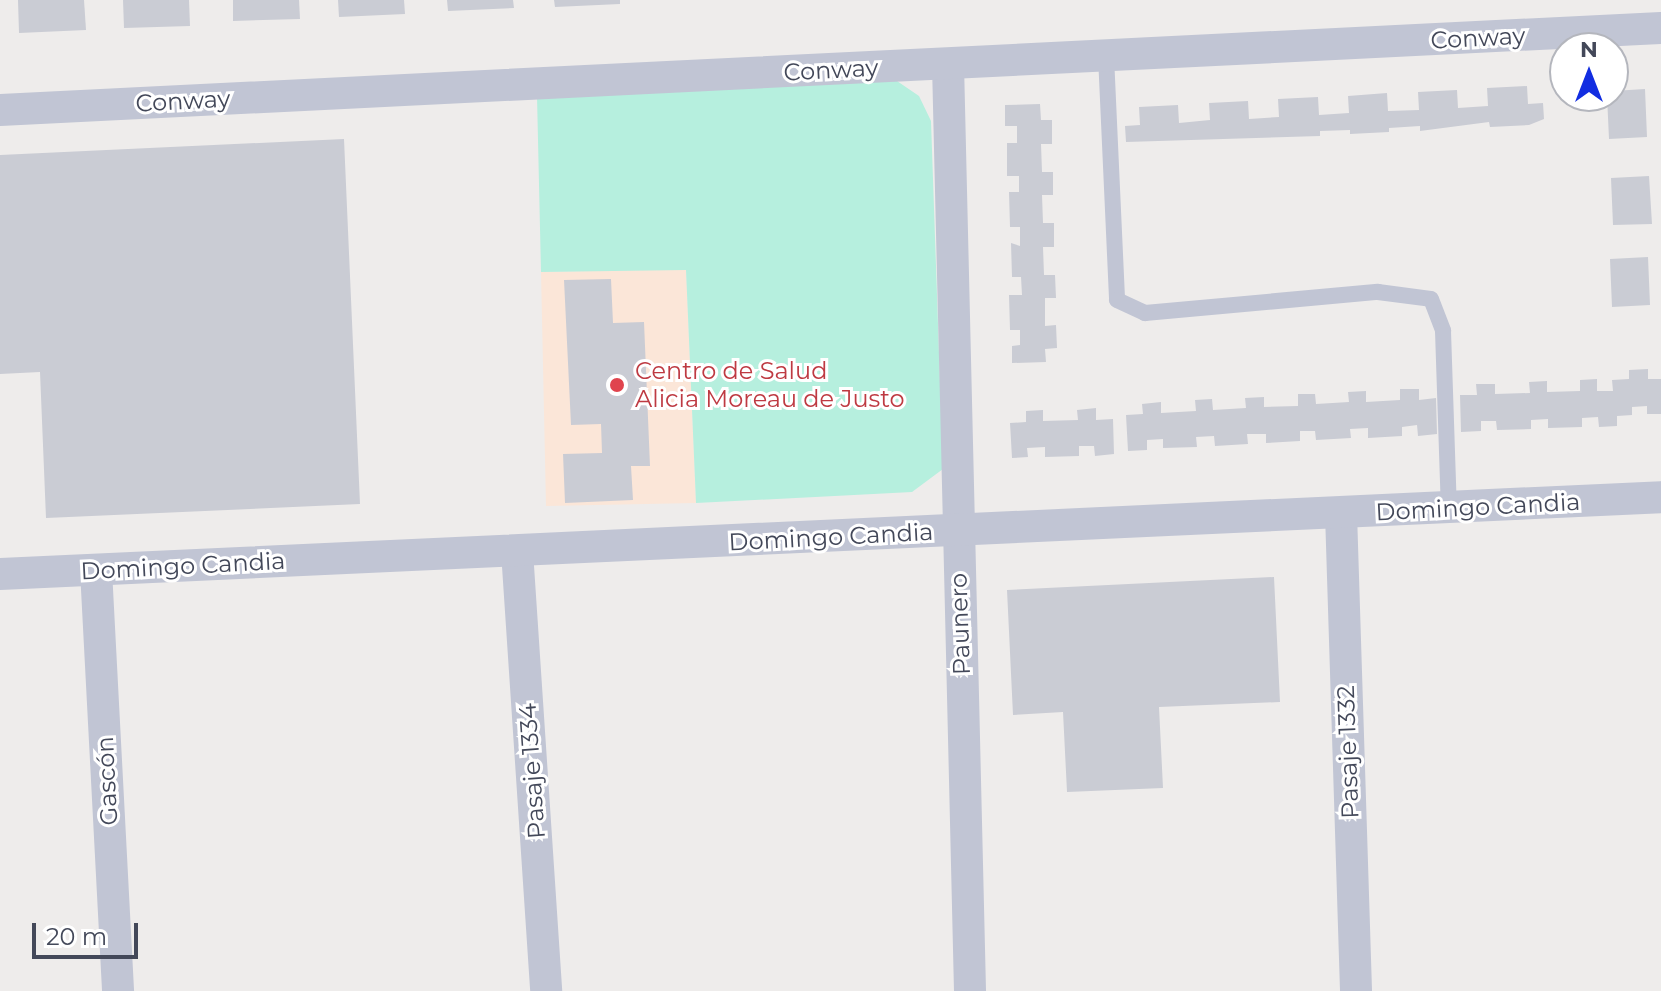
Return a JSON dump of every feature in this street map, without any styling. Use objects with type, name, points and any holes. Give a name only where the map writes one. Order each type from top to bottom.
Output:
[{"type":"street","name":"Conway","points":[[0,110],[1661,28]]},
{"type":"street","name":"Paunero","points":[[948,64],[970,991]]},
{"type":"street","name":"Domingo Candia","points":[[0,574],[1661,497]]},
{"type":"street","name":"Pasaje 1332","points":[[1341,513],[1356,991]]},
{"type":"street","name":"Pasaje 1334","points":[[517,551],[546,991]]},
{"type":"street","name":"Gascón","points":[[96,570],[118,991]]},
{"type":"lane","points":[[1106,56],[1117,300],[1145,313],[1378,292],[1431,299],[1443,331],[1449,509]]},
{"type":"shaded area","name":"Centro de Salud Alicia Moreau de Justo","points":[[686,269],[696,503],[546,506],[541,272]]},
{"type":"green space","points":[[897,81],[919,96],[931,121],[943,469],[912,492],[696,503],[686,270],[541,272],[537,96]]},
{"type":"building","points":[[18,0],[84,0],[86,30],[19,33]]},
{"type":"building","points":[[123,0],[189,0],[190,26],[124,28]]},
{"type":"building","points":[[233,0],[299,0],[300,19],[233,21]]},
{"type":"building","points":[[338,0],[404,0],[405,14],[339,17]]},
{"type":"building","points":[[447,0],[513,0],[514,8],[448,11]]},
{"type":"building","points":[[554,0],[620,0],[620,4],[555,7]]},
{"type":"building","points":[[1527,86],[1528,104],[1543,103],[1544,119],[1529,125],[1490,127],[1489,122],[1420,131],[1420,126],[1389,128],[1389,132],[1350,134],[1350,130],[1320,131],[1320,136],[1126,142],[1125,126],[1140,125],[1139,107],[1178,105],[1179,123],[1210,120],[1209,103],[1248,101],[1249,119],[1279,117],[1278,99],[1318,97],[1319,115],[1349,113],[1348,96],[1387,93],[1388,111],[1419,110],[1418,92],[1457,90],[1458,108],[1488,106],[1487,88]]},
{"type":"building","points":[[1645,89],[1647,137],[1609,139],[1608,112],[1629,112],[1629,90]]},
{"type":"building","points":[[1040,104],[1041,120],[1052,120],[1052,144],[1041,144],[1042,172],[1053,172],[1053,195],[1042,195],[1043,223],[1054,223],[1054,247],[1043,247],[1044,275],[1055,275],[1056,298],[1045,298],[1045,326],[1056,325],[1057,348],[1045,349],[1046,362],[1012,363],[1012,346],[1020,345],[1020,330],[1010,330],[1009,295],[1022,295],[1021,277],[1012,277],[1011,243],[1020,246],[1020,227],[1010,227],[1009,192],[1019,192],[1019,176],[1007,176],[1007,143],[1017,143],[1017,126],[1005,126],[1005,105]]},
{"type":"building","points":[[344,139],[360,504],[46,518],[40,372],[0,374],[0,155]]},
{"type":"building","points":[[1649,176],[1652,224],[1613,225],[1611,178]]},
{"type":"building","points":[[1648,257],[1650,305],[1612,307],[1610,259]]},
{"type":"building","points":[[611,279],[613,323],[644,322],[650,466],[631,466],[633,500],[565,503],[563,454],[602,453],[601,424],[571,425],[564,280]]},
{"type":"building","points":[[1648,369],[1648,379],[1661,379],[1661,414],[1647,414],[1647,406],[1632,407],[1632,415],[1617,416],[1617,426],[1599,427],[1598,417],[1582,418],[1582,427],[1548,428],[1548,419],[1531,420],[1531,429],[1497,430],[1496,421],[1481,421],[1481,431],[1461,432],[1460,395],[1477,395],[1476,384],[1495,384],[1495,394],[1530,393],[1529,382],[1547,381],[1547,392],[1580,391],[1580,380],[1597,379],[1597,391],[1613,391],[1612,380],[1629,379],[1629,370]]},
{"type":"building","points":[[1400,389],[1419,389],[1419,400],[1436,398],[1437,434],[1418,436],[1417,425],[1402,427],[1402,436],[1368,438],[1368,428],[1350,429],[1351,438],[1316,440],[1315,431],[1300,431],[1300,441],[1266,443],[1266,434],[1247,434],[1248,444],[1215,446],[1214,436],[1196,437],[1197,447],[1163,448],[1163,439],[1147,440],[1147,450],[1128,451],[1126,415],[1143,414],[1142,404],[1161,402],[1161,413],[1196,411],[1195,400],[1212,399],[1213,410],[1246,408],[1245,398],[1264,397],[1264,407],[1298,406],[1298,394],[1315,394],[1316,404],[1349,402],[1348,392],[1366,391],[1366,402],[1400,400]]},
{"type":"building","points":[[1096,408],[1096,420],[1113,419],[1114,454],[1095,456],[1094,446],[1079,446],[1079,456],[1045,457],[1045,447],[1027,448],[1028,457],[1012,458],[1010,423],[1026,422],[1026,411],[1043,410],[1043,421],[1078,420],[1077,410]]},
{"type":"building","points":[[1274,577],[1280,702],[1159,707],[1163,788],[1067,792],[1063,712],[1013,715],[1007,590]]},
{"type":"place","name":"Centro de Salud Alicia Moreau de Justo","points":[[617,385]]}]
